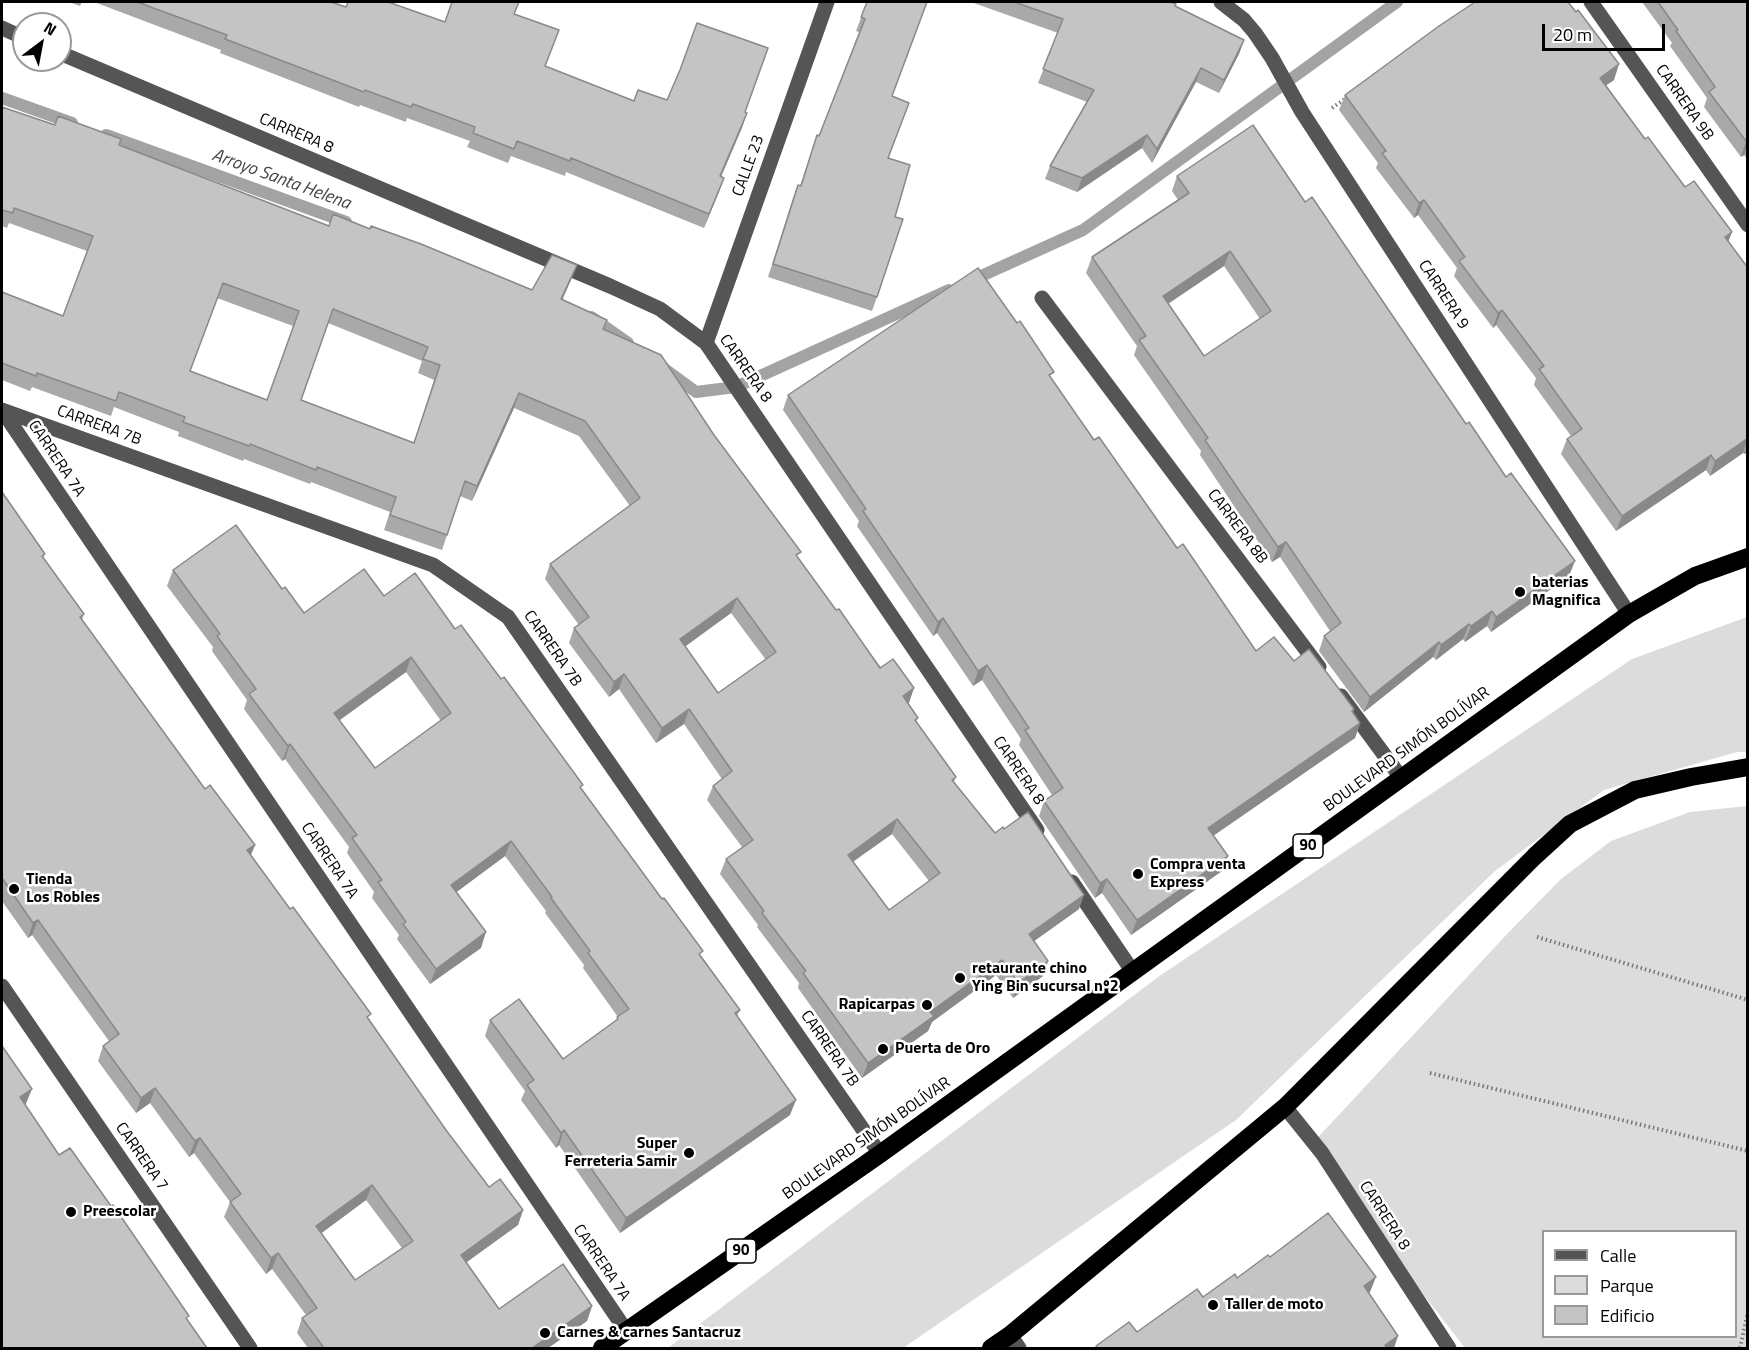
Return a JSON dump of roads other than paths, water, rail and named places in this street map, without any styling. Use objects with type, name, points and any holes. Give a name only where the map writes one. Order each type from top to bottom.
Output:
[{"type":"highway","name":"BOULEVARD SIMÓN BOLÍVAR","points":[[602,1348],[880,1154],[1629,614],[1695,576],[1748,557]]},
{"type":"highway","points":[[991,1348],[1014,1342],[1285,1107],[1518,873],[1570,824],[1635,790],[1748,767]]},
{"type":"street","name":"CALLE 23","points":[[706,343],[827,2]]},
{"type":"street","name":"CARRERA 9","points":[[1221,2],[1244,20],[1272,58],[1306,118],[1629,614]]},
{"type":"street","name":"CARRERA 9B","points":[[1591,2],[1748,225]]},
{"type":"street","name":"CARRERA 8","points":[[72,58],[610,286],[660,309],[706,343],[1043,840]]},
{"type":"street","name":"CARRERA 8B","points":[[1042,298],[1402,779]]},
{"type":"street","name":"CARRERA 7B","points":[[2,410],[433,565],[508,617],[880,1154]]},
{"type":"street","name":"CARRERA 7A","points":[[2,410],[627,1332]]},
{"type":"street","points":[[1064,870],[1133,972]]},
{"type":"street","name":"CARRERA 7","points":[[2,986],[250,1348]]},
{"type":"street","name":"CARRERA 8","points":[[1285,1107],[1322,1153],[1449,1348]]},
{"type":"waterway","points":[[970,281],[1083,230],[1397,2]]},
{"type":"waterway","name":"Arroyo Santa Helena","points":[[2,98],[72,123]]},
{"type":"waterway","name":"Arroyo Santa Helena","points":[[106,135],[346,222]]},
{"type":"waterway","points":[[662,367],[696,392],[736,387],[949,290]]},
{"type":"waterway","name":"Arroyo Santa Helena","points":[[591,317],[628,343]]},
{"type":"place","name":"baterias Magnifica","points":[[1520,592]]},
{"type":"place","name":"Compra venta Express","points":[[1138,874]]},
{"type":"place","name":"Tienda Los Robles","points":[[14,889]]},
{"type":"place","name":"retaurante chino Ying Bin sucursal nº2","points":[[960,978]]},
{"type":"place","name":"Rapicarpas","points":[[927,1005]]},
{"type":"place","name":"Puerta de Oro","points":[[883,1049]]},
{"type":"place","name":"Super Ferreteria Samir","points":[[689,1153]]},
{"type":"place","name":"Preescolar","points":[[71,1212]]},
{"type":"place","name":"Taller de moto","points":[[1213,1305]]},
{"type":"place","name":"Carnes & carnes Santacruz","points":[[545,1333]]}]
